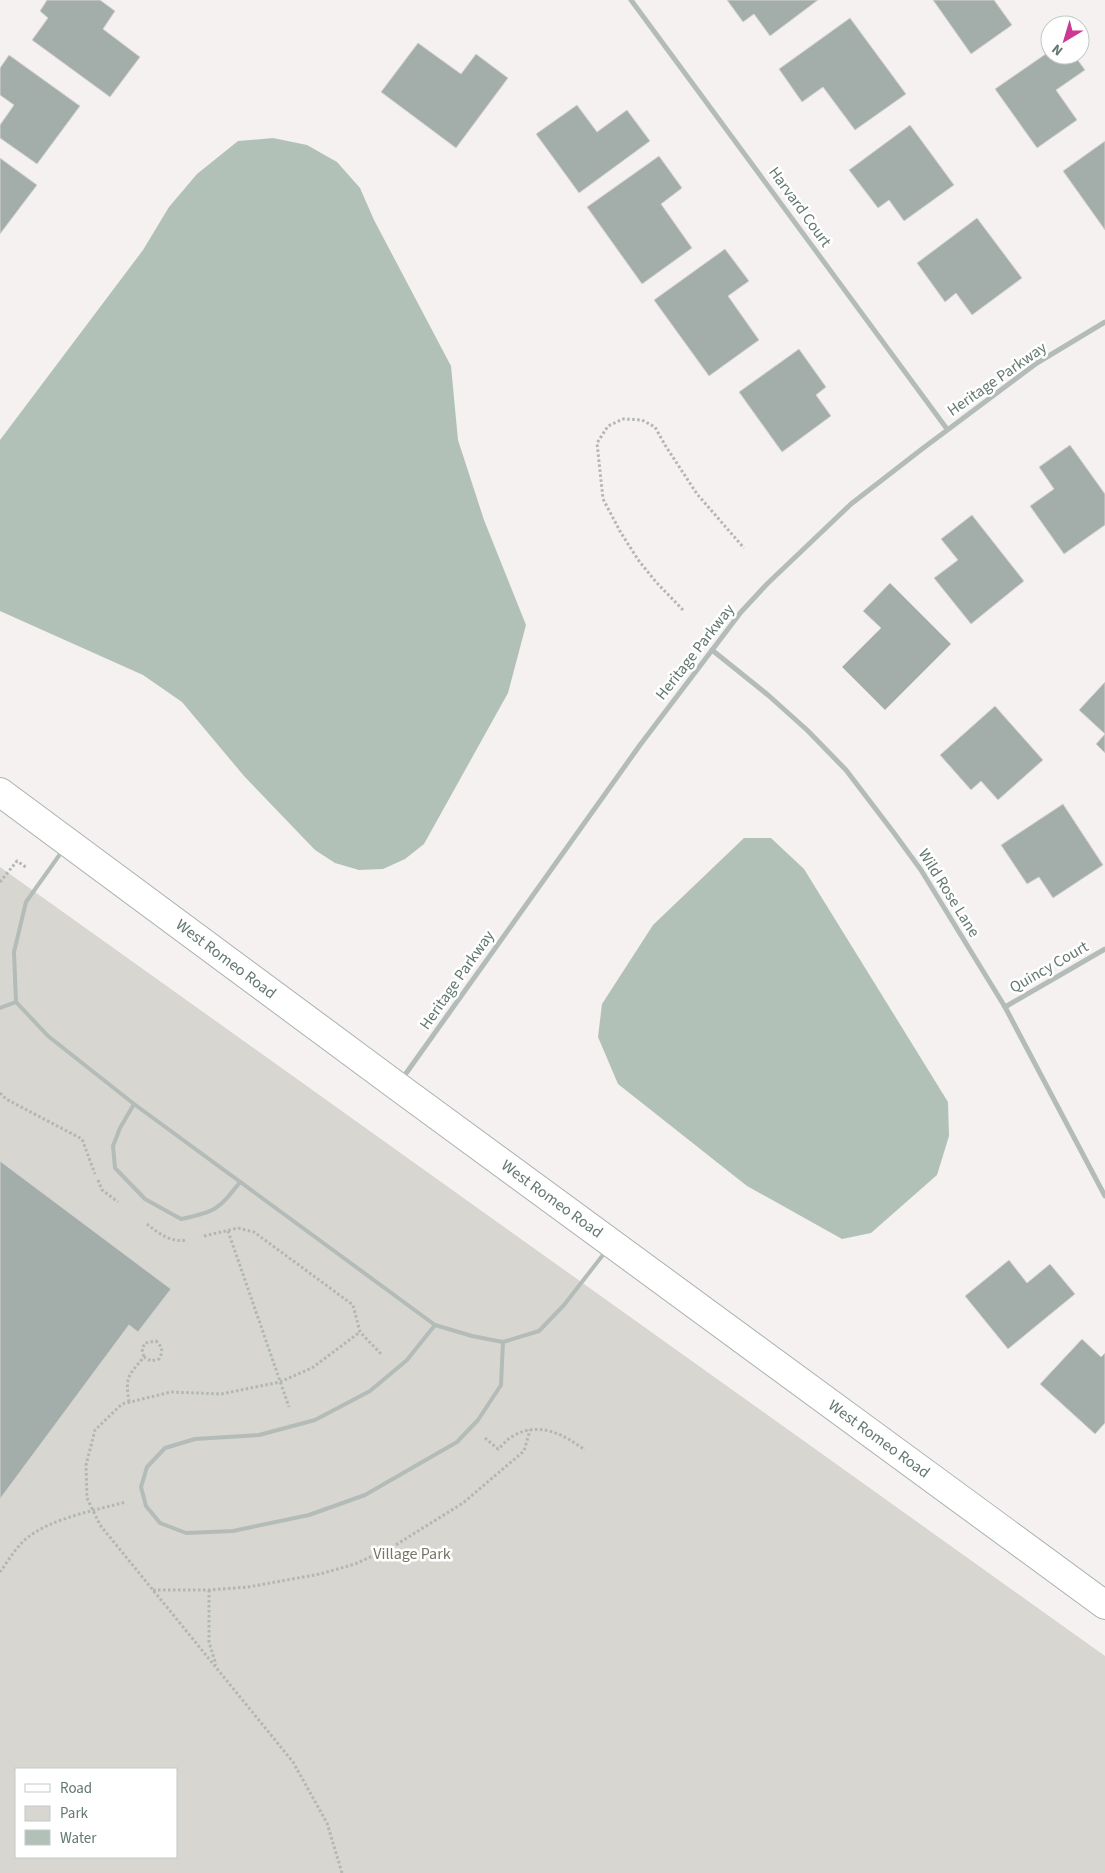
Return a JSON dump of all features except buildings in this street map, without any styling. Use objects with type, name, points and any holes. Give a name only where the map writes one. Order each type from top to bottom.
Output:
[{"type":"main road","name":"West Romeo Road","points":[[0,792],[397,1086],[1105,1605]]},
{"type":"street","name":"Harvard Court","points":[[631,0],[947,429]]},
{"type":"street","name":"Heritage Parkway","points":[[397,1086],[640,744],[741,612],[767,584],[851,504],[947,429],[1037,363],[1105,322]]},
{"type":"street","name":"Wild Rose Lane","points":[[712,650],[768,695],[807,730],[846,770],[894,832],[921,870],[1004,1007],[1105,1196]]},
{"type":"street","name":"Quincy Court","points":[[1004,1007],[1105,949]]},
{"type":"lane","points":[[69,842],[26,902],[14,952],[16,1002],[48,1036],[134,1104],[435,1325],[472,1336],[503,1342],[539,1330],[564,1304],[612,1243]]},
{"type":"lane","points":[[0,1008],[16,1002]]},
{"type":"lane","points":[[134,1104],[120,1128],[113,1146],[115,1168],[145,1199],[182,1219],[206,1214],[222,1204],[240,1182]]},
{"type":"lane","points":[[435,1325],[407,1360],[370,1391],[315,1420],[259,1435],[195,1439],[165,1448],[147,1467],[142,1487],[146,1506],[160,1523],[186,1533],[233,1532],[310,1515],[365,1495],[457,1442],[472,1426],[501,1385],[503,1342]]},
{"type":"path","points":[[682,610],[639,561],[621,533],[603,499],[597,443],[608,426],[623,419],[642,420],[655,427],[697,494],[744,548]]},
{"type":"path","points":[[0,882],[17,861],[42,879]]},
{"type":"path","points":[[0,1093],[6,1099],[0,1099]]},
{"type":"path","points":[[228,1231],[295,1426]]},
{"type":"path","points":[[342,1873],[327,1824],[293,1762],[100,1525],[87,1498],[86,1465],[95,1430],[122,1404],[171,1392],[221,1394],[280,1382],[312,1368],[360,1332],[395,1370]]},
{"type":"path","points":[[156,1341],[160,1345],[162,1353],[159,1359],[151,1361],[144,1357],[142,1349],[145,1343],[156,1341]]},
{"type":"path","points":[[129,1402],[126,1385],[130,1374],[144,1357]]},
{"type":"path","points":[[472,1426],[498,1449],[513,1436],[530,1430],[543,1429],[567,1437],[585,1450]]},
{"type":"path","points":[[153,1590],[209,1590],[248,1587],[320,1574],[354,1564],[394,1546],[463,1502],[524,1451],[530,1430]]},
{"type":"path","points":[[0,1572],[27,1538],[49,1525],[93,1510],[144,1497]]},
{"type":"path","points":[[209,1590],[209,1642],[216,1668]]},
{"type":"green space","name":"Village Park","points":[[0,867],[1105,1656],[1105,1873],[0,1873]]},
{"type":"water","points":[[273,138],[307,145],[337,162],[360,188],[374,220],[451,366],[458,440],[484,520],[526,625],[508,693],[424,844],[405,859],[383,869],[359,870],[335,863],[315,850],[244,776],[182,702],[143,675],[0,611],[0,440],[143,250],[169,207],[197,174],[238,141]]},
{"type":"water","points":[[744,838],[771,838],[804,869],[948,1102],[949,1136],[937,1175],[871,1233],[842,1239],[747,1186],[618,1084],[598,1037],[602,1004],[653,925]]}]
